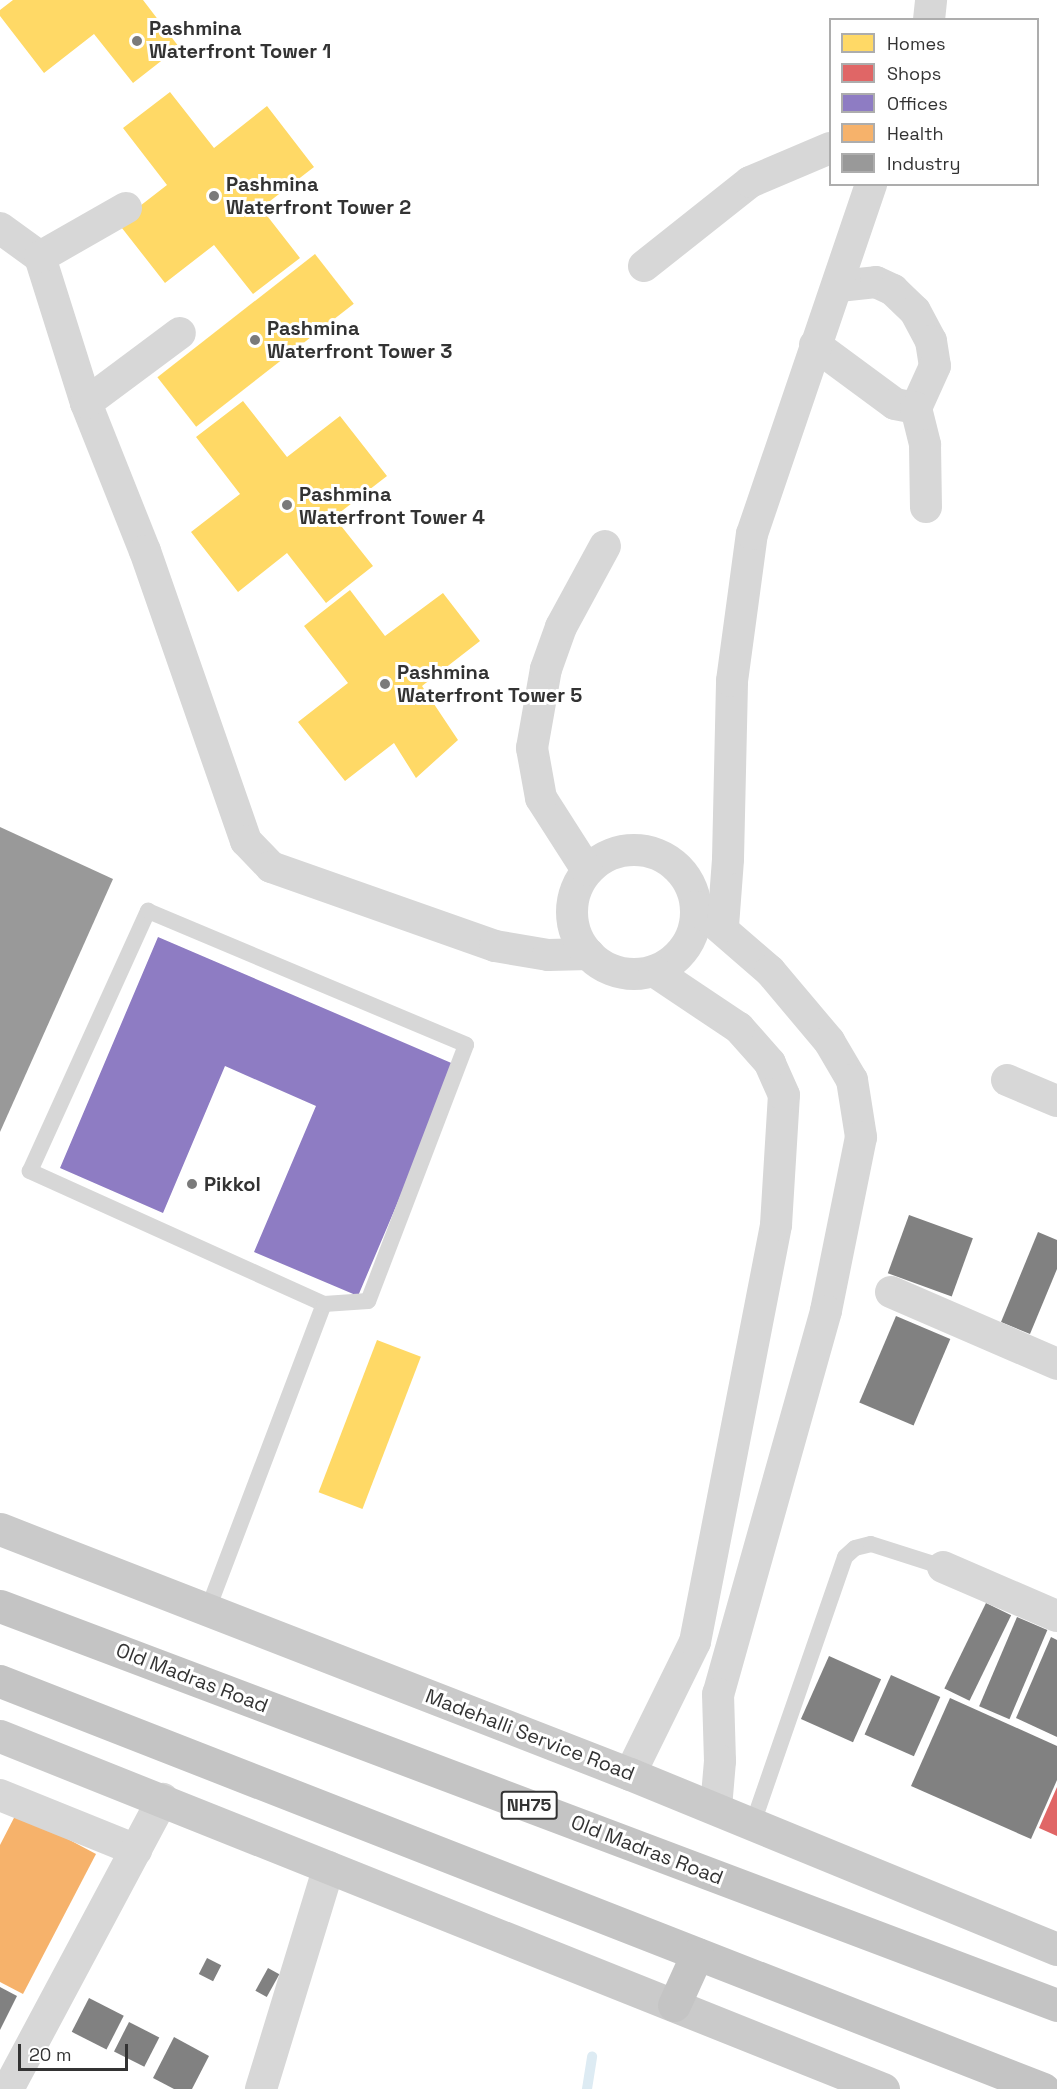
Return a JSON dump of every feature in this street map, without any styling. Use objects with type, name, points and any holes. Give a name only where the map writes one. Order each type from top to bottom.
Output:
[{"type":"highway","name":"Old Madras Road","points":[[0,1606],[1057,2005]]},
{"type":"highway","points":[[0,1681],[1043,2089]]},
{"type":"highway","points":[[674,2005],[697,1954]]},
{"type":"main road","name":"Madehalli Service Road","points":[[0,1529],[716,1808],[1057,1949]]},
{"type":"main road","points":[[0,1736],[163,1799],[884,2089]]},
{"type":"street","points":[[929,18],[931,0]]},
{"type":"street","points":[[644,266],[750,182],[829,149]]},
{"type":"street","points":[[723,926],[728,859],[732,681],[752,534],[870,186]]},
{"type":"street","points":[[40,257],[126,208]]},
{"type":"street","points":[[0,228],[40,257],[86,403],[145,551],[246,841],[271,867],[495,946],[548,955],[589,954]]},
{"type":"street","points":[[838,286],[876,282],[893,290],[915,311],[931,341],[935,366],[916,408],[925,445],[926,507]]},
{"type":"street","points":[[86,403],[180,333]]},
{"type":"street","points":[[815,345],[895,404],[916,408]]},
{"type":"street","points":[[587,870],[541,798],[532,748],[546,669],[561,627],[604,546]]},
{"type":"street","points":[[626,850],[644,850],[664,857],[680,870],[691,887],[696,907],[694,927],[686,946],[673,962],[654,971],[634,975],[614,972],[589,954],[573,928],[571,907],[576,887],[587,870],[603,857],[626,850]]},
{"type":"street","points":[[696,907],[723,926],[770,971],[829,1041],[852,1080],[861,1137],[826,1311],[718,1694],[720,1761],[716,1808]]},
{"type":"street","points":[[630,1774],[695,1642],[776,1225],[784,1095],[770,1063],[739,1028],[654,971]]},
{"type":"street","points":[[1007,1080],[1057,1101]]},
{"type":"street","points":[[891,1292],[1057,1364]]},
{"type":"street","points":[[943,1567],[1057,1616]]},
{"type":"street","points":[[0,1795],[136,1850]]},
{"type":"street","points":[[8,2089],[163,1799]]},
{"type":"street","points":[[261,2089],[329,1867]]},
{"type":"lane","points":[[148,911],[466,1046],[368,1301],[324,1304],[30,1171],[148,911]]},
{"type":"lane","points":[[208,1609],[324,1304]]},
{"type":"lane","points":[[753,1823],[845,1557],[855,1548],[871,1544],[943,1567]]},
{"type":"building: Homes","name":"Pashmina Waterfront Tower 1","points":[[13,0],[143,0],[179,47],[133,83],[94,34],[44,73],[0,16],[0,10]]},
{"type":"building: Homes","name":"Pashmina Waterfront Tower 2","points":[[170,92],[214,148],[267,106],[314,167],[261,208],[300,258],[253,294],[214,245],[165,283],[118,223],[167,185],[123,128]]},
{"type":"building: Homes","name":"Pashmina Waterfront Tower 3","points":[[315,254],[354,304],[196,427],[157,377]]},
{"type":"building: Homes","name":"Pashmina Waterfront Tower 4","points":[[243,401],[287,457],[340,416],[387,476],[334,517],[373,566],[326,603],[287,553],[238,592],[191,532],[240,494],[196,437]]},
{"type":"building: Homes","name":"Pashmina Waterfront Tower 5","points":[[350,590],[385,636],[443,593],[480,641],[422,686],[458,740],[416,778],[394,743],[345,781],[298,722],[348,683],[304,626]]},
{"type":"building: Homes","points":[[377,1340],[421,1357],[362,1509],[319,1492]]},
{"type":"building: Shops","points":[[1057,1787],[1057,1836],[1039,1828]]},
{"type":"building: Offices","points":[[158,937],[456,1065],[358,1296],[254,1252],[316,1106],[225,1066],[163,1213],[60,1168]]},
{"type":"building: Health","points":[[17,1812],[96,1854],[23,1994],[0,1982],[0,1845]]},
{"type":"building: Industry","points":[[0,827],[113,879],[0,1132]]},
{"type":"building: Other","points":[[909,1215],[973,1238],[952,1297],[888,1273]]},
{"type":"building: Other","points":[[1038,1232],[1057,1240],[1057,1269],[1030,1334],[1001,1322]]},
{"type":"building: Other","points":[[896,1316],[950,1339],[914,1426],[859,1403]]},
{"type":"building: Other","points":[[986,1603],[1011,1615],[970,1701],[944,1688]]},
{"type":"building: Other","points":[[1017,1617],[1047,1630],[1009,1719],[979,1706]]},
{"type":"building: Other","points":[[1051,1637],[1057,1640],[1057,1737],[1016,1718]]},
{"type":"building: Other","points":[[829,1656],[881,1679],[853,1742],[801,1719]]},
{"type":"building: Other","points":[[891,1675],[940,1697],[914,1756],[865,1734]]},
{"type":"building: Other","points":[[950,1698],[1057,1746],[1057,1780],[1031,1839],[911,1786]]},
{"type":"building: Other","points":[[207,1958],[221,1965],[213,1981],[199,1974]]},
{"type":"building: Other","points":[[268,1968],[279,1974],[267,1997],[255,1991]]},
{"type":"building: Other","points":[[0,1987],[17,1996],[0,2030]]},
{"type":"building: Other","points":[[89,1998],[124,2016],[106,2050],[72,2032]]},
{"type":"building: Other","points":[[129,2022],[159,2037],[144,2067],[114,2051]]},
{"type":"building: Other","points":[[174,2037],[209,2056],[192,2089],[174,2089],[153,2078]]},
{"type":"waterway","points":[[587,2089],[592,2056]]},
{"type":"place","name":"Pashmina Waterfront Tower 1","points":[[137,41]]},
{"type":"place","name":"Pashmina Waterfront Tower 2","points":[[214,196]]},
{"type":"place","name":"Pashmina Waterfront Tower 3","points":[[255,340]]},
{"type":"place","name":"Pashmina Waterfront Tower 4","points":[[287,505]]},
{"type":"place","name":"Pashmina Waterfront Tower 5","points":[[385,684]]},
{"type":"place","name":"Pikkol","points":[[192,1184]]}]
